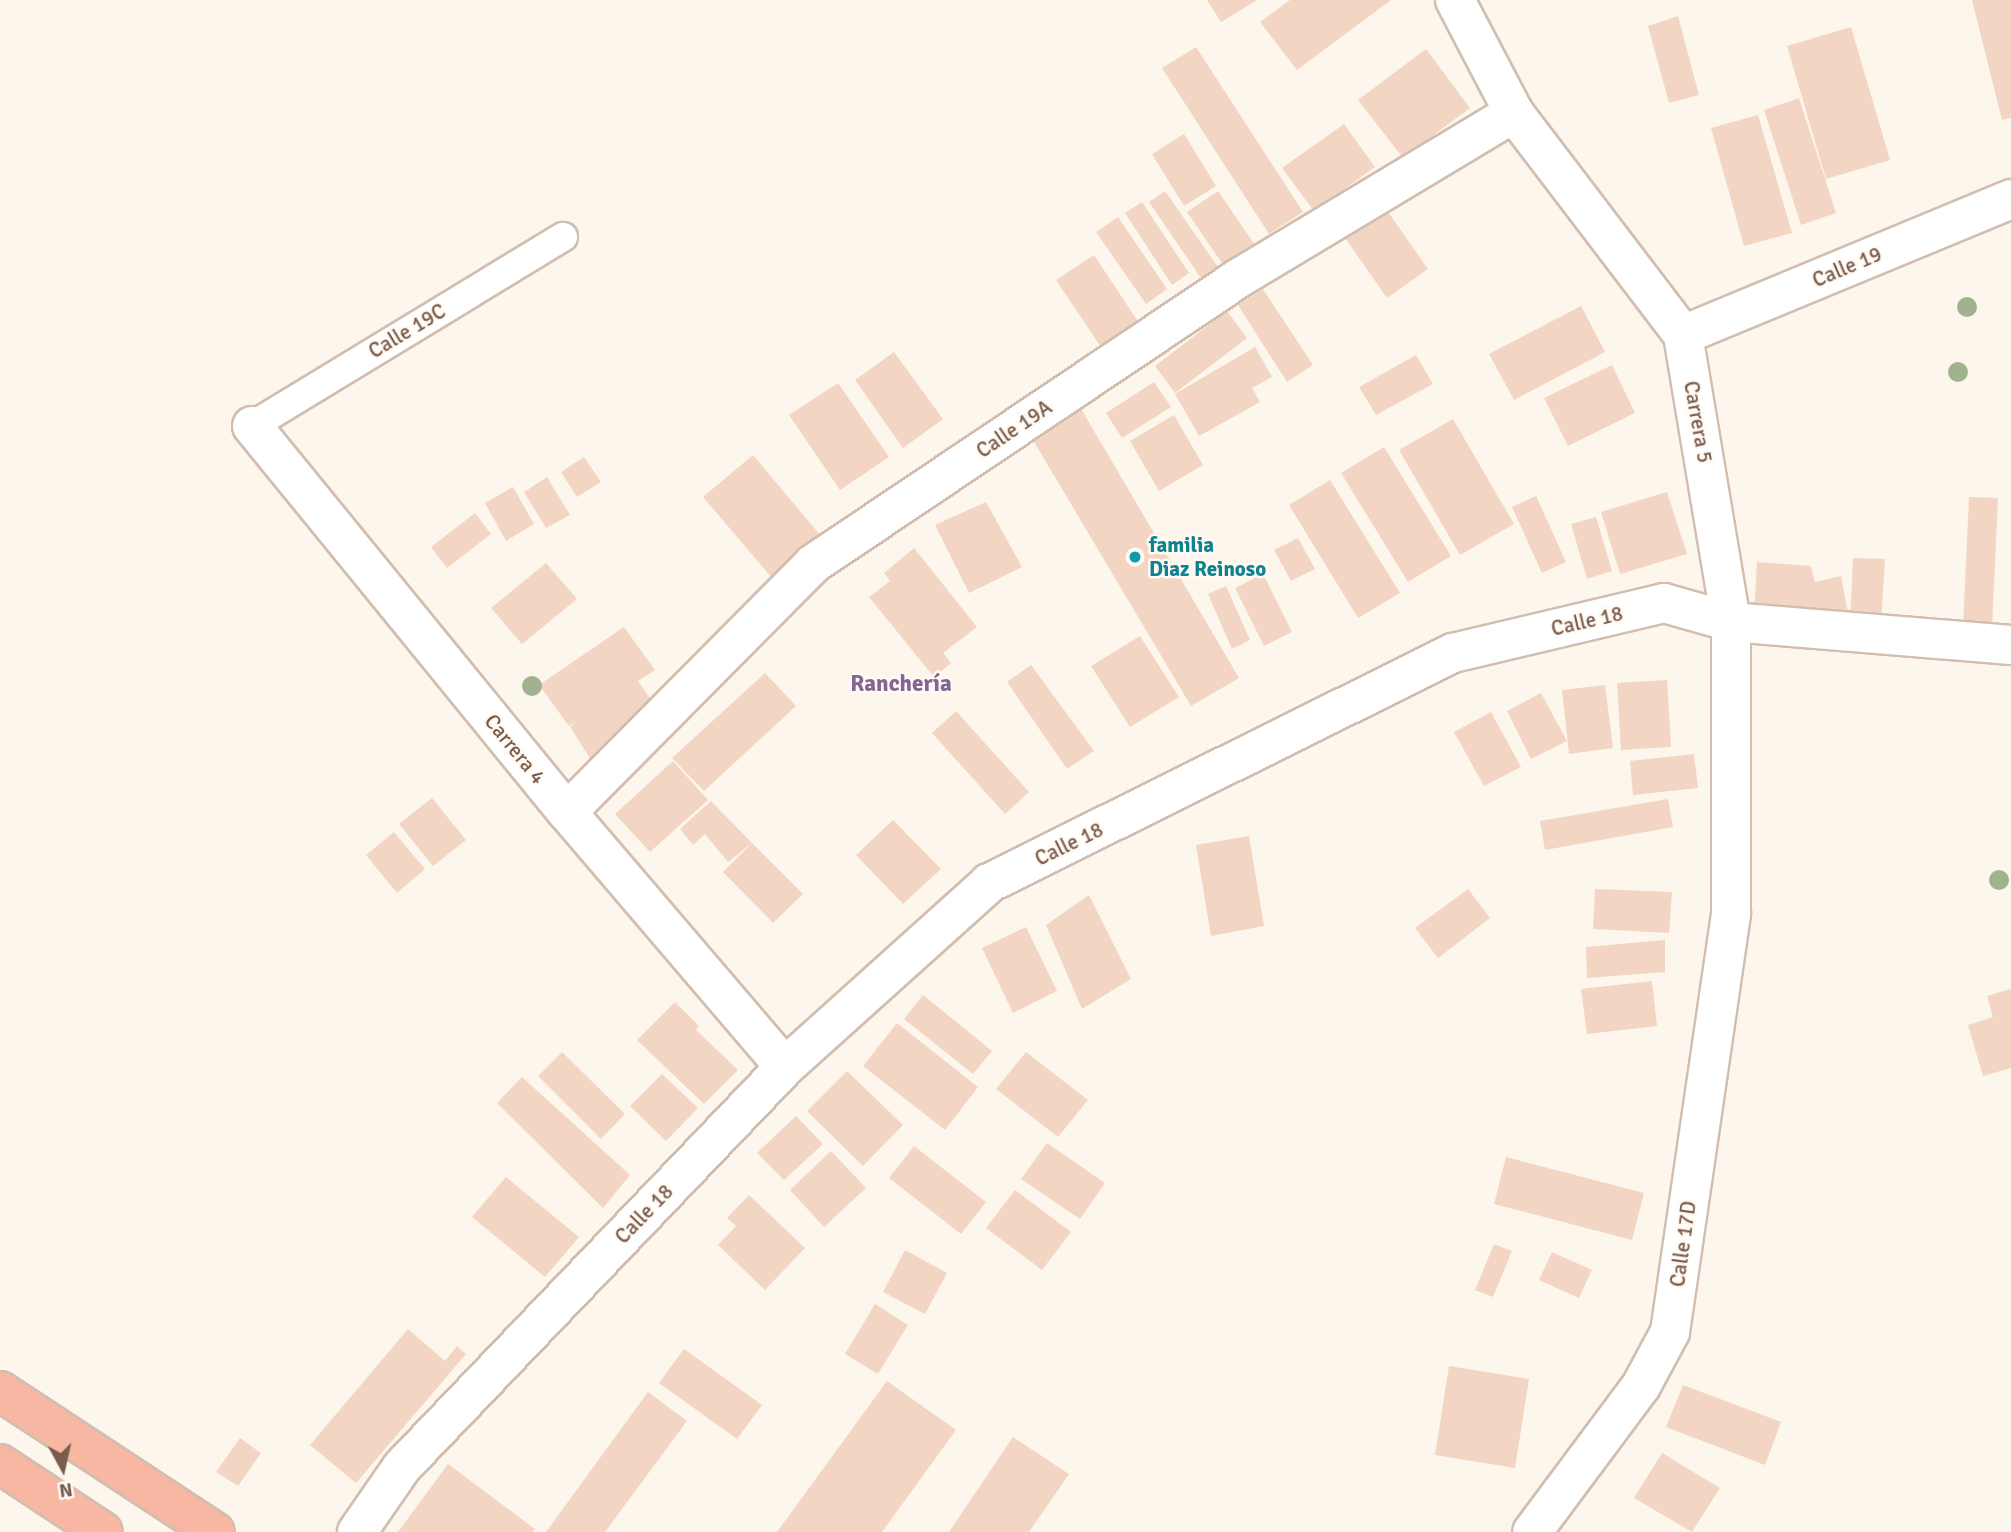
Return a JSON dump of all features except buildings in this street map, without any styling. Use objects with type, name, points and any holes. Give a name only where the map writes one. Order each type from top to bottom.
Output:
[{"type":"highway","points":[[0,1391],[215,1532]]},
{"type":"highway","points":[[0,1464],[103,1532]]},
{"type":"street","name":"Carrera 5","points":[[1455,0],[1514,113],[1683,335],[1731,622],[1731,914]]},
{"type":"street","name":"Calle 19A","points":[[566,812],[813,564],[1239,278],[1514,113]]},
{"type":"street","name":"Calle 19","points":[[1683,335],[2011,199]]},
{"type":"street","name":"Carrera 4","points":[[252,426],[566,812],[785,1067]]},
{"type":"street","name":"Calle 18","points":[[356,1532],[402,1467],[785,1067],[989,884],[1453,653],[1664,603],[1731,622],[2011,645]]},
{"type":"street","name":"Calle 17D","points":[[1532,1532],[1641,1387],[1670,1332],[1731,914]]},
{"type":"lane","name":"Calle 19C","points":[[252,426],[563,237]]},
{"type":"place","name":"familia Diaz Reinoso","points":[[1135,557]]},
{"type":"district","name":"Ranchería","points":[[901,684]]}]
